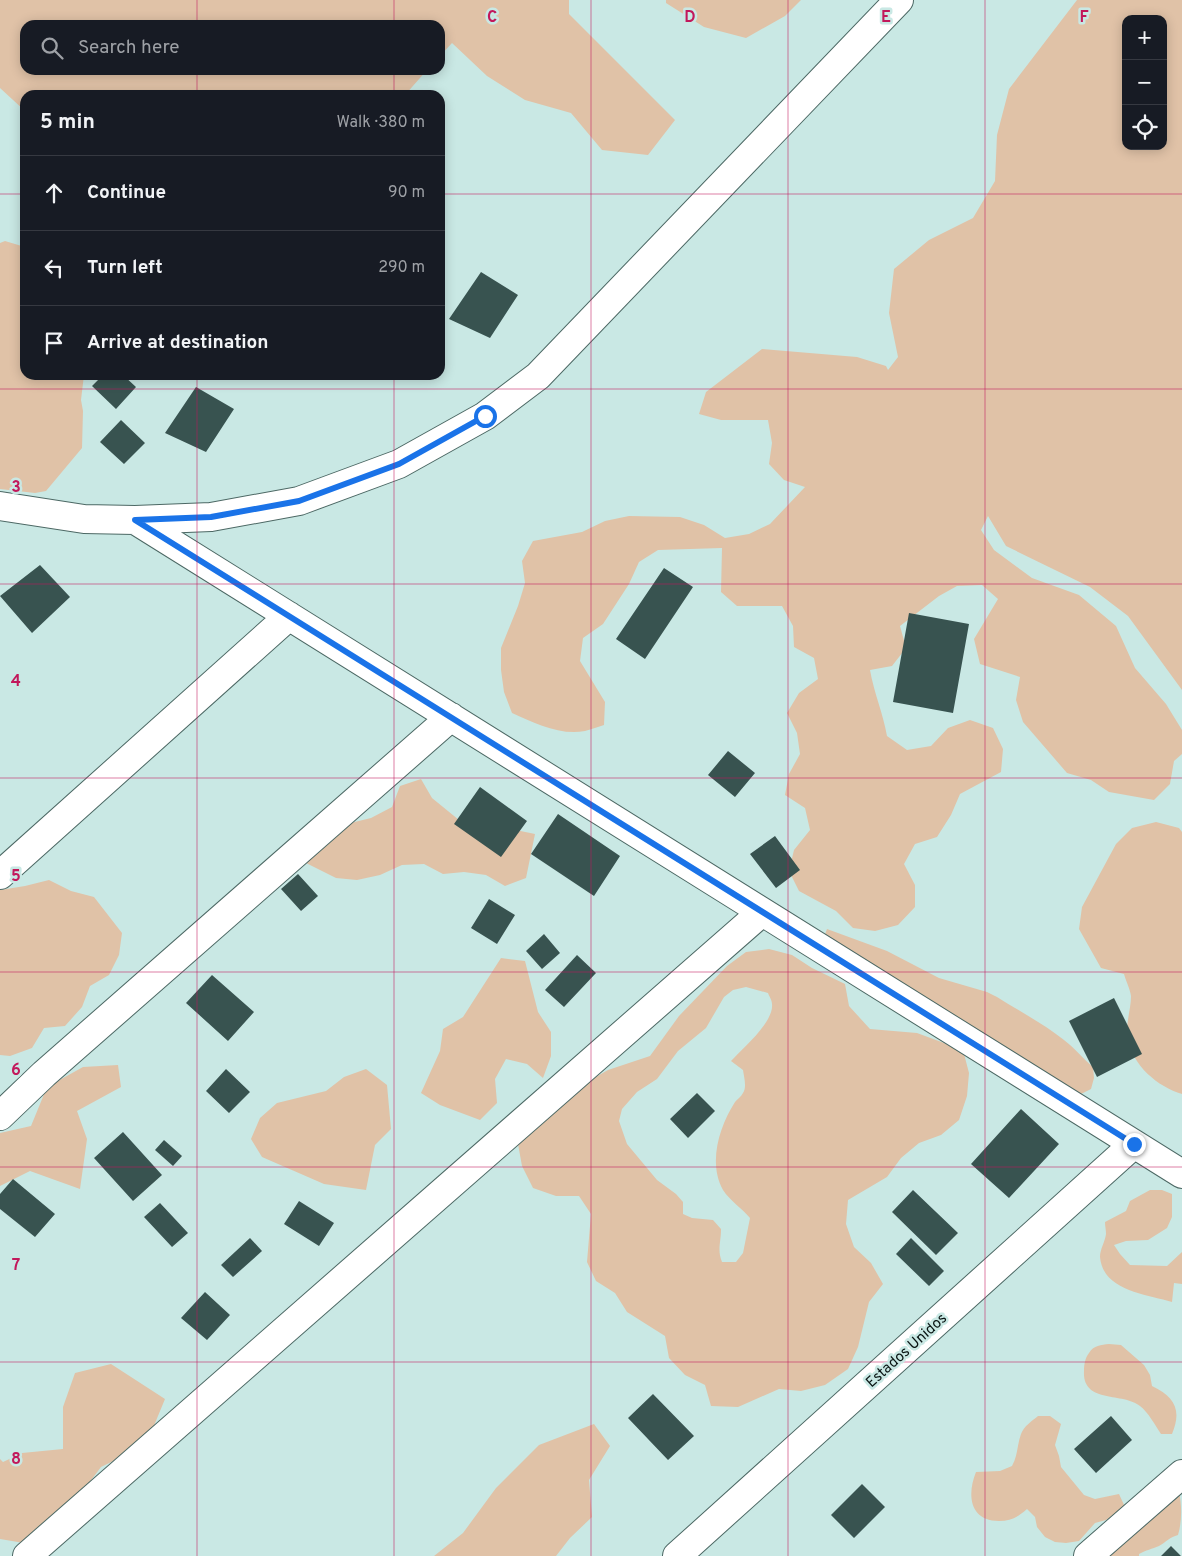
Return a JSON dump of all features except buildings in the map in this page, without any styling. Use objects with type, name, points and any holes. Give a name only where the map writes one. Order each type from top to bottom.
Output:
[{"type":"street","points":[[0,506],[84,519],[135,520],[211,517],[299,501],[399,464],[485,416],[538,376],[899,0]]},
{"type":"street","points":[[135,520],[1182,1174]]},
{"type":"street","points":[[0,875],[289,616]]},
{"type":"street","points":[[0,1116],[44,1074],[451,718]]},
{"type":"street","points":[[27,1556],[762,912]]},
{"type":"street","name":"Estados Unidos","points":[[677,1556],[1134,1144]]},
{"type":"street","points":[[1088,1556],[1182,1474]]},
{"type":"shaded area","points":[[0,0],[569,0],[569,14],[675,120],[648,155],[602,150],[571,113],[525,100],[487,76],[452,43],[445,51],[445,20],[20,20],[20,75],[423,75],[409,90],[20,90],[20,106],[0,88]]},
{"type":"shaded area","points":[[666,0],[801,0],[785,16],[746,38],[704,27],[666,3]]},
{"type":"shaded area","points":[[1077,0],[1182,0],[1182,690],[1128,616],[1090,587],[1006,546],[988,516],[981,530],[994,550],[1032,578],[1079,595],[1116,626],[1135,668],[1166,704],[1182,730],[1182,754],[1174,761],[1170,784],[1154,800],[1109,792],[1091,780],[1067,773],[1023,722],[1016,700],[1020,677],[980,664],[974,639],[998,599],[982,585],[957,586],[939,596],[900,626],[906,648],[892,666],[870,670],[887,736],[907,750],[931,746],[948,728],[970,720],[993,728],[1003,749],[1001,772],[960,794],[951,815],[937,837],[915,844],[904,864],[915,885],[915,907],[898,925],[875,931],[853,928],[836,911],[799,891],[789,871],[794,850],[810,830],[805,808],[785,795],[789,774],[800,754],[797,733],[787,713],[799,693],[818,679],[814,658],[794,647],[793,626],[782,606],[737,606],[721,592],[722,548],[658,550],[639,562],[629,584],[603,624],[583,638],[580,661],[605,702],[604,725],[585,731],[567,732],[548,728],[512,713],[504,692],[501,648],[525,583],[522,561],[533,541],[582,532],[605,521],[629,516],[680,517],[704,525],[725,538],[749,534],[770,524],[805,487],[784,480],[769,464],[772,443],[768,420],[721,420],[699,414],[706,392],[762,349],[857,357],[886,366],[888,370],[898,357],[889,313],[894,269],[929,240],[973,218],[995,181],[997,135],[1009,89]]},
{"type":"shaded area","points":[[5,241],[20,246],[20,380],[83,380],[81,400],[83,411],[82,448],[46,491],[35,493],[0,489],[0,243]]},
{"type":"shaded area","points":[[421,779],[432,798],[470,829],[511,829],[535,834],[526,878],[505,886],[486,875],[464,872],[443,874],[424,864],[402,865],[380,875],[357,880],[336,878],[296,858],[326,829],[371,818],[392,807],[400,786]]},
{"type":"shaded area","points":[[1156,822],[1179,828],[1182,832],[1182,1094],[1155,1080],[1135,1058],[1130,1049],[1127,1033],[1131,996],[1124,974],[1101,968],[1079,929],[1082,907],[1116,844],[1132,828]]},
{"type":"shaded area","points":[[49,880],[71,891],[94,897],[122,933],[119,955],[109,975],[90,986],[82,1007],[65,1026],[44,1028],[32,1048],[10,1056],[0,1055],[0,890]]},
{"type":"shaded area","points":[[827,929],[887,951],[939,978],[987,992],[997,997],[1048,1028],[1068,1043],[1093,1067],[1094,1078],[1091,1089],[1081,1094],[1059,1088],[1004,1046],[984,1038],[823,940]]},
{"type":"shaded area","points":[[769,949],[792,955],[812,968],[845,984],[849,1006],[870,1029],[917,1033],[963,1050],[969,1073],[967,1096],[959,1120],[941,1135],[919,1143],[901,1158],[887,1177],[848,1200],[846,1224],[854,1247],[871,1263],[883,1284],[869,1302],[858,1347],[848,1369],[825,1385],[801,1391],[779,1389],[738,1407],[711,1406],[705,1385],[685,1375],[669,1358],[665,1336],[627,1312],[615,1293],[596,1281],[587,1262],[591,1214],[579,1196],[556,1196],[533,1188],[522,1166],[518,1144],[568,1093],[608,1070],[650,1056],[679,1016],[727,966],[746,952]],"holes":[[[746,987],[768,993],[772,1004],[768,1019],[757,1034],[731,1061],[743,1070],[745,1088],[724,1122],[717,1145],[716,1168],[723,1190],[750,1218],[743,1253],[736,1262],[722,1262],[719,1250],[721,1229],[713,1220],[692,1218],[683,1214],[683,1202],[676,1194],[657,1180],[627,1144],[619,1121],[622,1109],[637,1092],[657,1079],[678,1051],[706,1028],[724,997],[733,990]]]},
{"type":"shaded area","points":[[501,958],[525,961],[538,1012],[551,1032],[551,1056],[543,1078],[527,1064],[506,1059],[495,1079],[497,1103],[480,1120],[440,1105],[421,1093],[440,1051],[443,1029],[463,1017]]},
{"type":"shaded area","points":[[118,1065],[121,1087],[77,1111],[87,1139],[80,1189],[30,1171],[0,1186],[0,1133],[31,1126],[47,1087],[83,1067]]},
{"type":"shaded area","points":[[366,1069],[387,1085],[391,1129],[375,1145],[366,1190],[324,1184],[262,1157],[251,1139],[260,1118],[277,1103],[326,1091],[344,1077]]},
{"type":"shaded area","points":[[1150,1190],[1162,1190],[1172,1194],[1172,1217],[1167,1228],[1148,1240],[1126,1241],[1114,1245],[1130,1265],[1167,1266],[1182,1252],[1182,1284],[1174,1283],[1172,1302],[1139,1293],[1117,1284],[1103,1268],[1100,1257],[1106,1234],[1105,1222],[1126,1211],[1130,1201]]},
{"type":"shaded area","points":[[1100,1345],[1121,1345],[1144,1365],[1150,1375],[1152,1386],[1160,1390],[1171,1400],[1176,1411],[1172,1434],[1161,1434],[1140,1406],[1124,1399],[1096,1393],[1085,1381],[1085,1364],[1091,1350]]},
{"type":"shaded area","points":[[111,1364],[165,1399],[146,1445],[101,1467],[49,1536],[30,1544],[0,1539],[0,1459],[3,1462],[22,1453],[63,1449],[63,1407],[75,1373]]},
{"type":"shaded area","points":[[1038,1416],[1050,1416],[1061,1424],[1055,1445],[1061,1467],[1084,1495],[1095,1499],[1119,1494],[1125,1507],[1106,1520],[1095,1523],[1079,1541],[1055,1542],[1045,1537],[1037,1527],[1035,1517],[1027,1509],[1014,1518],[999,1521],[989,1520],[981,1516],[973,1505],[971,1497],[976,1472],[1000,1471],[1012,1466],[1022,1431]]},
{"type":"shaded area","points":[[594,1424],[610,1446],[589,1480],[592,1517],[570,1538],[556,1556],[434,1556],[463,1533],[496,1488],[539,1445]]},
{"type":"shaded area","points":[[1179,1492],[1181,1514],[1178,1535],[1159,1546],[1144,1551],[1139,1556],[1100,1556]]},
{"type":"route","points":[[485,416],[399,464],[299,501],[211,517],[135,520],[1134,1144]]}]
